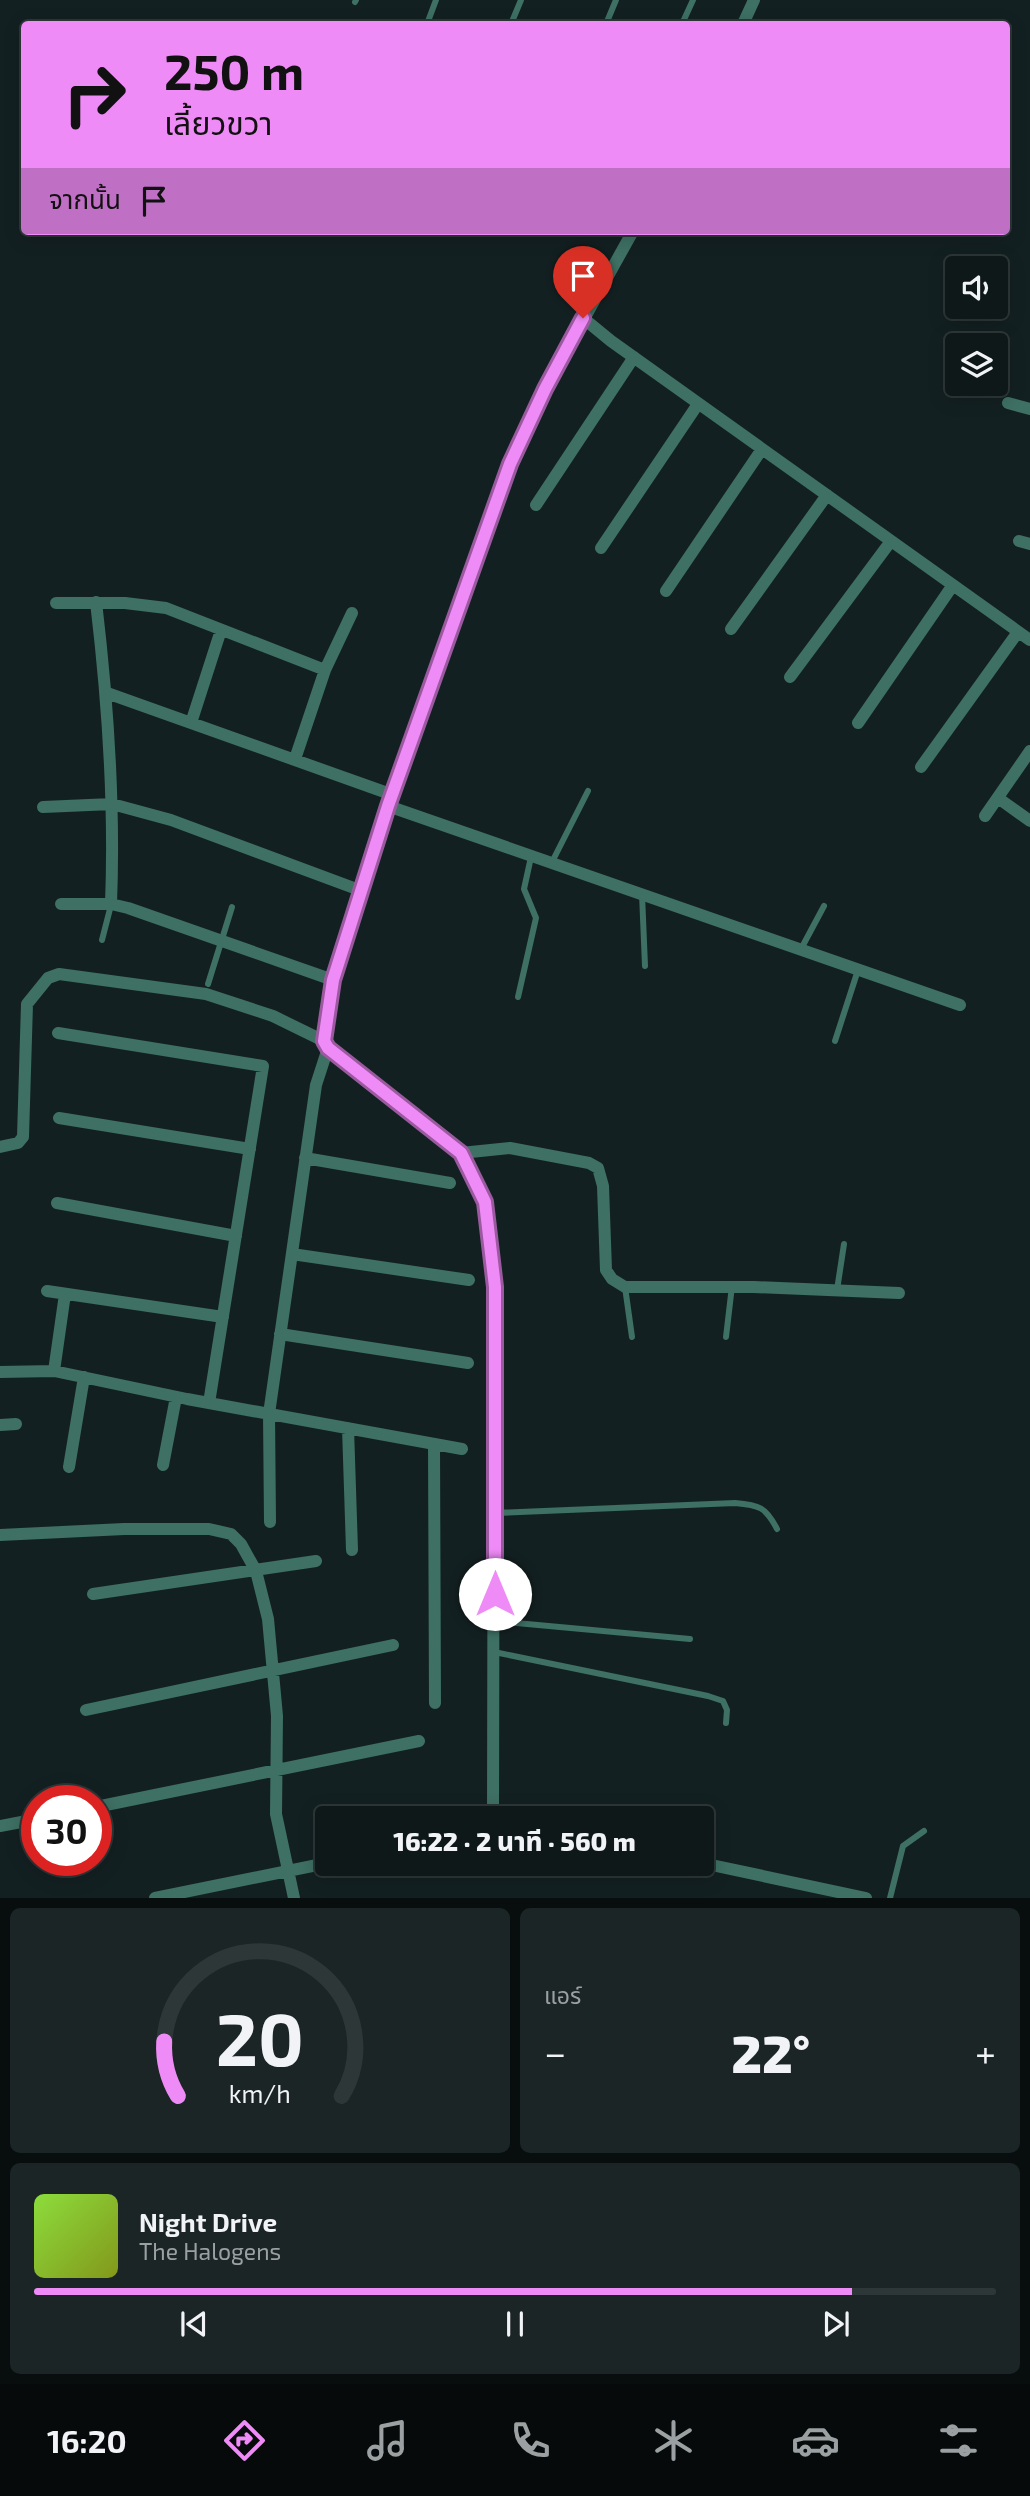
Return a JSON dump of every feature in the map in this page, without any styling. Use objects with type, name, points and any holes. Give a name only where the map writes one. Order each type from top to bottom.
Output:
[{"type":"street","points":[[744,21],[754,0]]},
{"type":"street","points":[[270,1522],[269,1414],[316,1085],[326,1045],[333,980],[390,801],[510,464],[545,389],[631,235]]},
{"type":"street","points":[[583,318],[698,404],[1030,640]]},
{"type":"street","points":[[536,505],[634,357]]},
{"type":"street","points":[[1008,403],[1030,410]]},
{"type":"street","points":[[601,548],[698,404]]},
{"type":"street","points":[[666,592],[762,449]]},
{"type":"street","points":[[731,629],[827,495]]},
{"type":"street","points":[[790,677],[891,541]]},
{"type":"street","points":[[858,723],[953,585]]},
{"type":"street","points":[[57,603],[166,608],[325,670]]},
{"type":"street","points":[[96,603],[107,693],[112,804],[111,904]]},
{"type":"street","points":[[295,759],[325,670],[352,613]]},
{"type":"street","points":[[191,723],[221,630]]},
{"type":"street","points":[[921,767],[1018,632]]},
{"type":"street","points":[[107,693],[295,759],[390,801],[531,855],[960,1006]]},
{"type":"street","points":[[985,816],[1030,751]]},
{"type":"street","points":[[998,798],[1030,821]]},
{"type":"street","points":[[43,807],[112,804],[171,820],[362,891]]},
{"type":"street","points":[[61,904],[111,904],[333,980]]},
{"type":"street","points":[[0,1147],[18,1143],[23,1137],[27,1004],[47,978],[59,974],[206,994],[273,1016],[326,1045],[461,1153],[485,1202],[495,1287],[493,1806]]},
{"type":"street","points":[[58,1033],[263,1066],[209,1404]]},
{"type":"street","points":[[59,1118],[250,1150]]},
{"type":"street","points":[[461,1153],[510,1147],[589,1163],[598,1168],[603,1186],[606,1270],[612,1279],[625,1287],[732,1286],[899,1293]]},
{"type":"street","points":[[305,1158],[450,1183]]},
{"type":"street","points":[[57,1202],[236,1236]]},
{"type":"street","points":[[292,1254],[468,1280]]},
{"type":"street","points":[[47,1291],[223,1317]]},
{"type":"street","points":[[54,1371],[65,1294]]},
{"type":"street","points":[[280,1335],[468,1363]]},
{"type":"street","points":[[0,1372],[54,1371],[209,1404],[462,1449]]},
{"type":"street","points":[[69,1467],[84,1377]]},
{"type":"street","points":[[163,1465],[176,1397]]},
{"type":"street","points":[[0,1426],[16,1424]]},
{"type":"street","points":[[348,1429],[352,1550]]},
{"type":"street","points":[[434,1444],[435,1703]]},
{"type":"street","points":[[0,1535],[124,1529],[209,1529],[231,1534],[241,1544],[256,1571],[268,1619],[277,1716],[276,1814],[294,1898]]},
{"type":"street","points":[[93,1594],[316,1561]]},
{"type":"street","points":[[86,1710],[393,1646]]},
{"type":"street","points":[[112,1804],[419,1741]]},
{"type":"street","points":[[0,1826],[21,1822]]},
{"type":"street","points":[[155,1898],[315,1865]]},
{"type":"street","points":[[714,1866],[866,1898]]},
{"type":"lane","points":[[428,21],[436,0]]},
{"type":"lane","points":[[512,21],[521,0]]},
{"type":"lane","points":[[607,21],[616,0]]},
{"type":"lane","points":[[683,21],[693,0]]},
{"type":"lane","points":[[552,862],[588,791]]},
{"type":"lane","points":[[518,997],[536,918],[524,889],[531,855]]},
{"type":"lane","points":[[642,894],[645,966]]},
{"type":"lane","points":[[102,940],[111,904]]},
{"type":"lane","points":[[801,949],[824,905]]},
{"type":"lane","points":[[208,984],[232,907]]},
{"type":"lane","points":[[835,1041],[858,969]]},
{"type":"lane","points":[[837,1290],[844,1244]]},
{"type":"lane","points":[[726,1337],[732,1286]]},
{"type":"lane","points":[[625,1287],[632,1337]]},
{"type":"lane","points":[[495,1513],[735,1503],[769,1513],[777,1529]]},
{"type":"lane","points":[[494,1621],[690,1639]]},
{"type":"lane","points":[[494,1652],[708,1696],[723,1701],[727,1710],[726,1723]]},
{"type":"lane","points":[[890,1898],[903,1846],[923,1831]]},
{"type":"route","points":[[495,1594],[495,1287],[485,1202],[461,1153],[328,1048],[324,1041],[333,980],[388,806],[510,464],[526,427],[583,318]]}]
